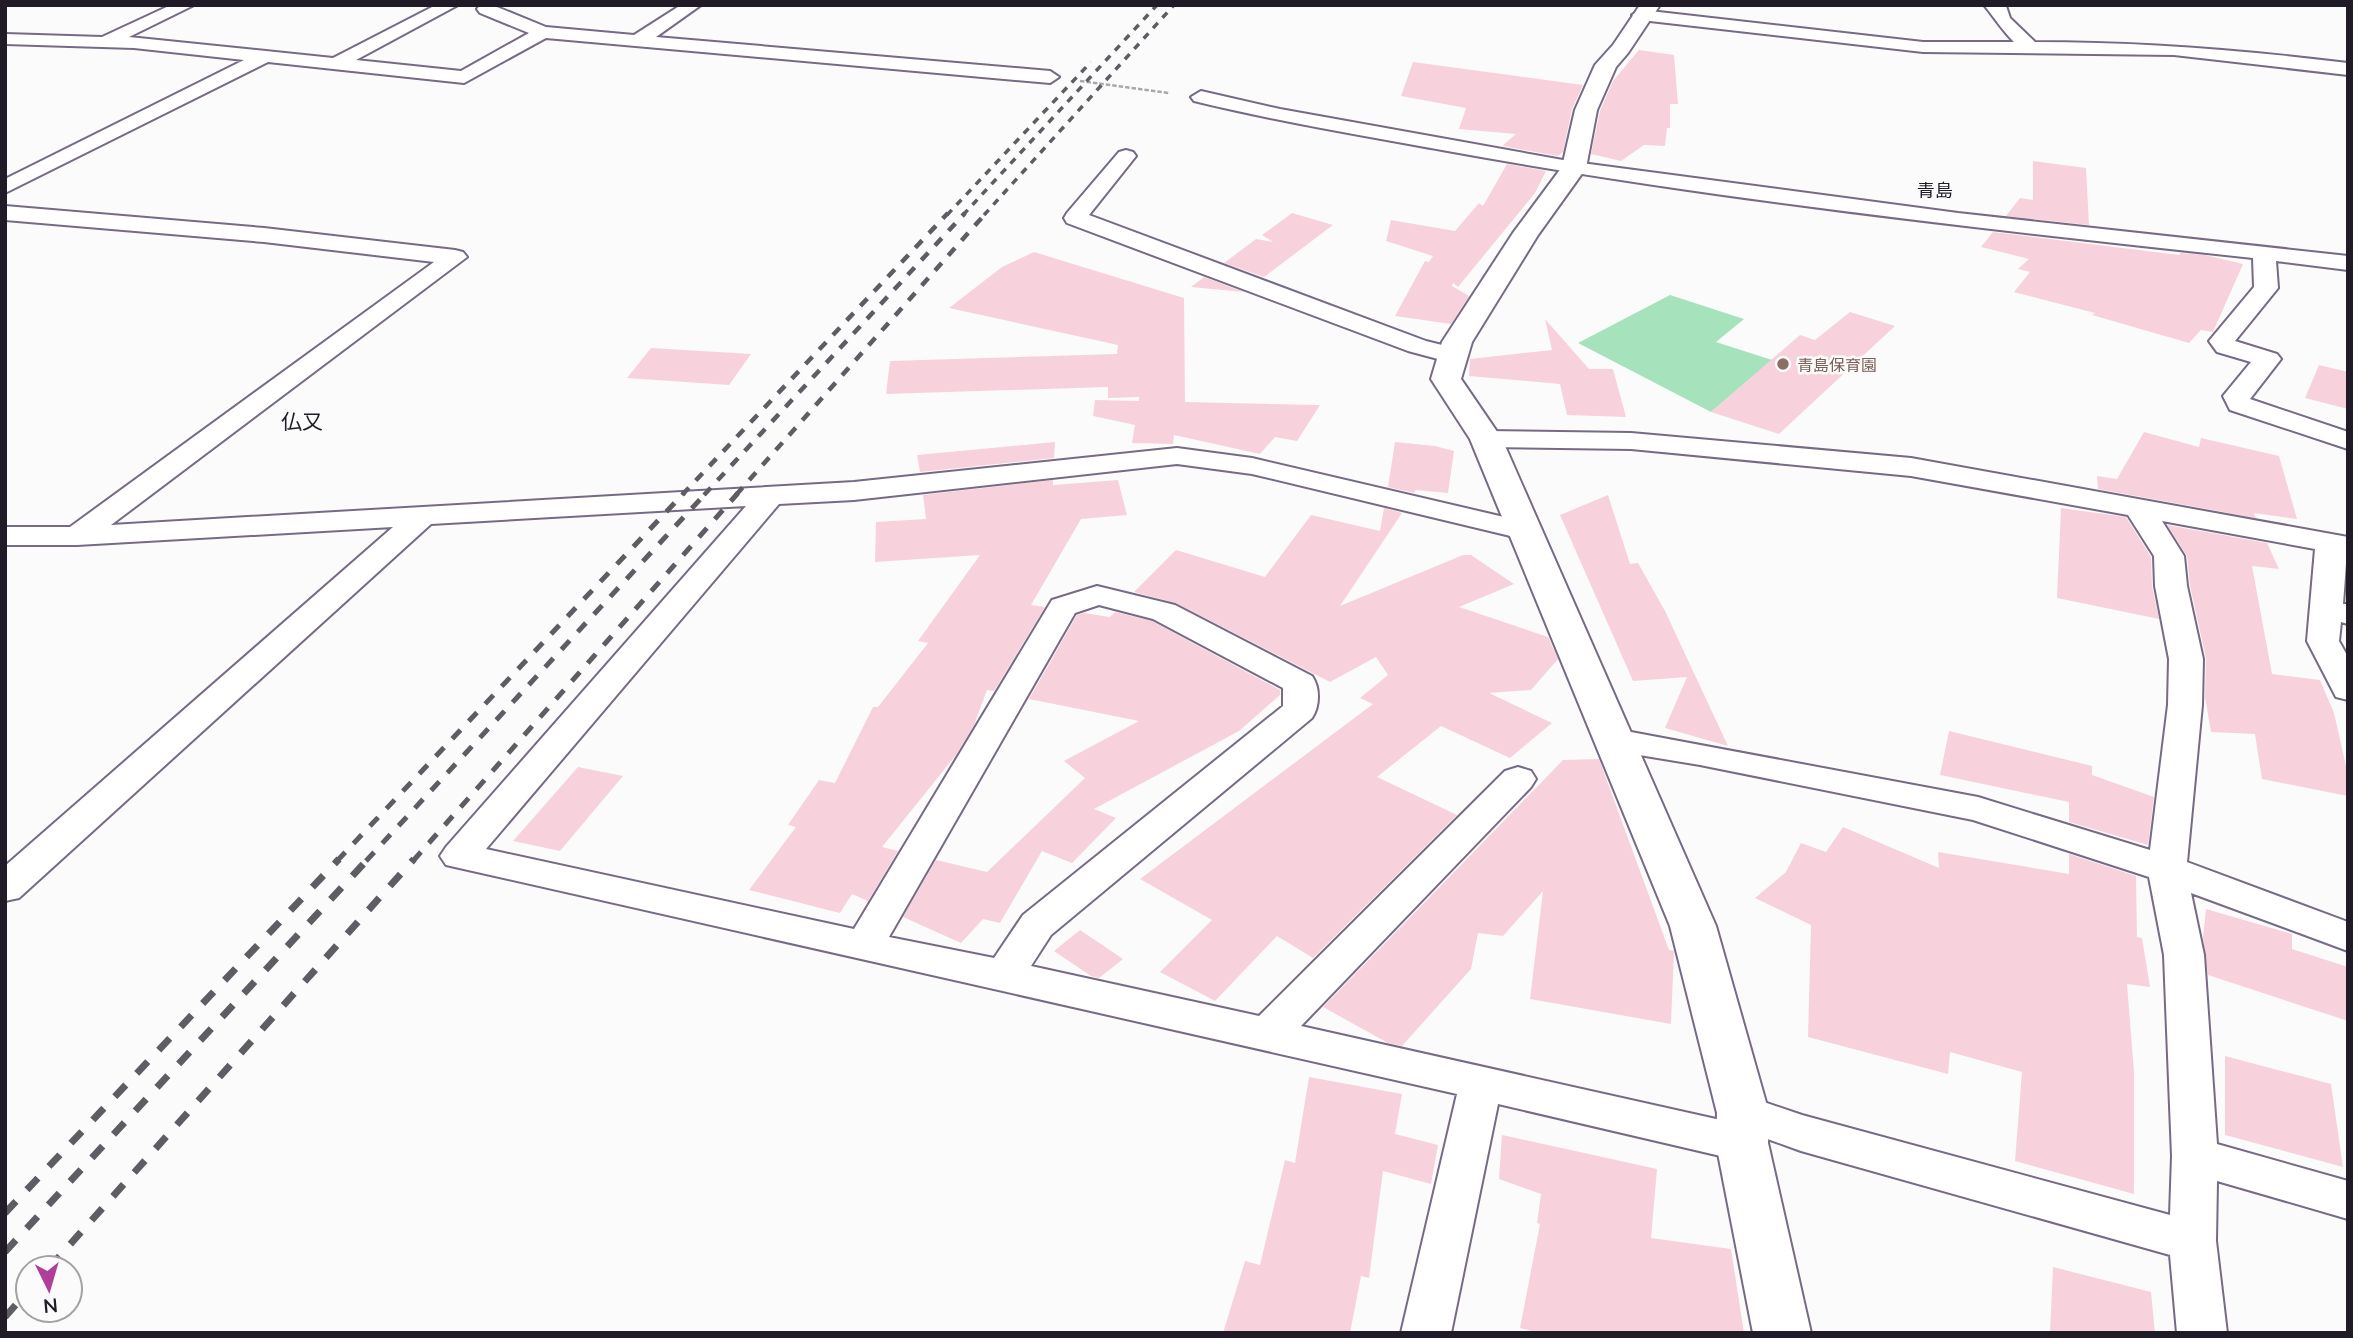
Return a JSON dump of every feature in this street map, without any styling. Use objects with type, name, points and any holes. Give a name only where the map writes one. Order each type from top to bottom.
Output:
[{"type":"street","points":[[104,42],[186,5]]},
{"type":"street","points":[[335,64],[450,5]]},
{"type":"street","points":[[638,41],[693,5]]},
{"type":"street","points":[[1993,5],[2000,10],[2002,20],[2030,47]]},
{"type":"street","points":[[486,9],[543,32],[1050,77]]},
{"type":"street","points":[[1782,1333],[1743,1128],[1693,926],[1486,439],[1446,379],[1457,342],[1526,233],[1574,168],[1586,110],[1606,65],[1621,49],[1646,10],[1923,47],[2174,51],[2264,58],[2348,69]]},
{"type":"street","points":[[5,39],[104,42],[464,77],[543,32]]},
{"type":"street","points":[[5,187],[266,56]]},
{"type":"street","points":[[1201,97],[1280,115],[1574,168],[1958,220],[2348,263]]},
{"type":"street","points":[[1126,156],[1075,218],[1417,346],[1453,355]]},
{"type":"street","points":[[5,214],[264,235],[456,257],[78,536]]},
{"type":"street","points":[[2264,252],[2266,288],[2222,341],[2226,347],[2268,359],[2236,396],[2239,404],[2348,441]]},
{"type":"street","points":[[1486,439],[1631,441],[1911,467],[2339,544],[2337,612],[2323,641],[2348,690]]},
{"type":"street","points":[[5,536],[78,536],[854,491],[1177,456],[1252,466],[1523,530]]},
{"type":"street","points":[[770,496],[459,856],[1481,1083],[1743,1128],[1801,1133],[2192,1241]]},
{"type":"street","points":[[2139,509],[2169,556],[2171,586],[2186,659],[2185,705],[2167,869],[2184,955],[2195,1156],[2192,1241],[2202,1333]]},
{"type":"street","points":[[5,888],[422,517]]},
{"type":"street","points":[[864,946],[1063,607],[1097,595],[1164,612],[1300,683],[1300,710],[1037,925],[1004,975]]},
{"type":"street","points":[[1615,740],[1700,754],[1978,809],[2167,869],[2348,937]]},
{"type":"street","points":[[1267,1034],[1518,779]]},
{"type":"street","points":[[1426,1333],[1481,1083]]},
{"type":"street","points":[[2195,1156],[2348,1200]]},
{"type":"path","points":[[1050,77],[1201,97]]},
{"type":"green space","points":[[1670,295],[1744,319],[1716,342],[1772,360],[1711,412],[1578,343]]},
{"type":"building","points":[[1639,50],[1674,55],[1678,104],[1670,104],[1670,128],[1667,128],[1665,146],[1644,145],[1621,161],[1591,154],[1600,111],[1613,81]]},
{"type":"building","points":[[1413,62],[1583,85],[1572,109],[1563,152],[1558,156],[1502,146],[1516,134],[1459,129],[1466,108],[1401,96]]},
{"type":"building","points":[[2033,161],[2086,168],[2089,225],[2006,216],[2020,198],[2033,200]]},
{"type":"building","points":[[1507,164],[1546,171],[1535,193],[1458,287],[1453,283],[1452,286],[1469,296],[1451,324],[1395,316],[1425,261],[1429,262],[1433,256],[1386,241],[1391,220],[1455,231],[1479,203],[1483,206]]},
{"type":"building","points":[[1292,213],[1333,225],[1264,277],[1224,263],[1256,239],[1273,242],[1262,235]]},
{"type":"building","points":[[1993,232],[2179,255],[2205,255],[2243,264],[2213,332],[2201,330],[2189,343],[2092,315],[2095,313],[2014,292],[2030,272],[2018,269],[2029,259],[1981,247]]},
{"type":"building","points":[[1034,252],[1184,298],[1185,402],[1320,405],[1297,441],[1275,437],[1260,454],[1174,435],[1173,444],[1132,443],[1135,425],[1093,416],[1095,400],[1139,401],[1139,397],[1108,398],[1108,387],[886,394],[890,361],[1117,354],[1118,345],[949,308],[1002,267]]},
{"type":"building","points":[[1204,277],[1244,292],[1191,287]]},
{"type":"building","points":[[1850,312],[1895,326],[1779,434],[1711,412],[1800,335],[1815,340]]},
{"type":"building","points":[[1545,319],[1589,369],[1613,369],[1626,417],[1567,415],[1560,384],[1469,376],[1470,359],[1552,350]]},
{"type":"building","points":[[651,348],[751,354],[729,385],[627,378]]},
{"type":"building","points":[[2319,365],[2348,372],[2348,409],[2305,398]]},
{"type":"building","points":[[2144,432],[2199,447],[2201,438],[2279,456],[2297,519],[2254,513],[2256,518],[2098,489],[2097,476],[2117,479]]},
{"type":"building","points":[[1055,442],[1054,458],[920,472],[917,455]]},
{"type":"building","points":[[1395,442],[1454,451],[1448,493],[1416,490],[1414,493],[1388,487]]},
{"type":"building","points":[[1053,480],[1053,485],[1118,480],[1127,515],[1081,519],[1031,605],[1045,607],[994,691],[987,690],[974,725],[956,755],[882,847],[898,851],[868,901],[852,894],[840,913],[749,890],[796,827],[788,825],[819,780],[835,783],[873,707],[878,707],[928,643],[918,641],[980,555],[875,562],[876,522],[926,519],[923,495]]},
{"type":"building","points":[[1608,495],[1630,564],[1638,563],[1665,611],[1728,746],[1665,728],[1687,677],[1633,681],[1560,515]]},
{"type":"building","points":[[1384,508],[1402,513],[1340,606],[1463,555],[1471,555],[1514,584],[1459,607],[1548,637],[1558,659],[1531,690],[1489,693],[1552,723],[1510,758],[1441,726],[1377,777],[1457,815],[1313,958],[1277,936],[1215,1001],[1160,972],[1212,920],[1140,879],[1373,704],[1360,698],[1388,675],[1376,657],[1330,682],[1176,603],[1134,592],[1176,550],[1265,577],[1311,515],[1380,531]]},
{"type":"building","points":[[2061,508],[2126,517],[2151,557],[2152,586],[2159,619],[2057,598]]},
{"type":"building","points":[[2167,525],[2267,543],[2279,569],[2252,566],[2272,674],[2320,680],[2334,713],[2348,775],[2348,796],[2262,779],[2255,734],[2211,732],[2205,697],[2206,658],[2190,586],[2187,556]]},
{"type":"building","points":[[1115,612],[1152,621],[1280,690],[1280,695],[1239,731],[1094,809],[1116,818],[1072,863],[1042,851],[1000,923],[983,919],[961,943],[903,917],[936,860],[987,872],[1085,778],[1064,761],[1139,721],[1029,699],[1077,615],[1084,613],[1110,617]]},
{"type":"building","points":[[1949,731],[2092,766],[2092,775],[2154,797],[2148,845],[2069,822],[2069,802],[1940,775]]},
{"type":"building","points":[[1599,759],[1669,950],[1674,951],[1671,1024],[1530,999],[1543,891],[1503,936],[1478,933],[1471,969],[1402,1046],[1388,1043],[1323,1007],[1563,760]]},
{"type":"building","points":[[578,767],[623,776],[560,851],[513,841]]},
{"type":"building","points":[[1843,827],[1939,868],[1938,852],[2069,874],[2069,854],[2136,876],[2137,937],[2142,938],[2150,987],[2127,984],[2134,1072],[2134,1194],[2015,1161],[2022,1072],[1950,1052],[1948,1074],[1808,1037],[1811,925],[1755,898],[1786,872],[1801,843],[1826,852]]},
{"type":"building","points":[[2206,909],[2292,934],[2292,949],[2348,967],[2348,1021],[2208,975],[2203,938]]},
{"type":"building","points":[[1080,930],[1123,959],[1099,978],[1091,976],[1054,951]]},
{"type":"building","points":[[2225,1056],[2331,1084],[2343,1167],[2225,1135]]},
{"type":"building","points":[[1309,1077],[1402,1094],[1395,1134],[1438,1145],[1431,1184],[1383,1171],[1369,1278],[1361,1276],[1350,1333],[1223,1333],[1245,1261],[1260,1265],[1285,1160],[1295,1163]]},
{"type":"building","points":[[1502,1135],[1657,1169],[1651,1238],[1731,1249],[1744,1333],[1538,1333],[1520,1328],[1540,1224],[1537,1223],[1541,1194],[1499,1179]]},
{"type":"building","points":[[2053,1267],[2151,1292],[2155,1333],[2050,1333]]},
{"type":"railway","points":[[963,215],[1157,5]]},
{"type":"railway","points":[[984,215],[1174,5]]},
{"type":"railway","points":[[947,215],[1091,62]]},
{"type":"railway","points":[[682,495],[948,213]]},
{"type":"railway","points":[[704,495],[965,213]]},
{"type":"railway","points":[[736,495],[986,213]]},
{"type":"railway","points":[[337,861],[684,493]]},
{"type":"railway","points":[[366,861],[706,493]]},
{"type":"railway","points":[[413,861],[738,493]]},
{"type":"railway","points":[[5,1213],[339,859]]},
{"type":"railway","points":[[5,1252],[368,859]]},
{"type":"railway","points":[[61,1254],[414,859]]},
{"type":"railway","points":[[5,1317],[14,1307]]},
{"type":"place","name":"青島保育園","points":[[1783,364]]},
{"type":"district","name":"青島","points":[[1935,190]]},
{"type":"district","name":"仏又","points":[[302,420]]}]
